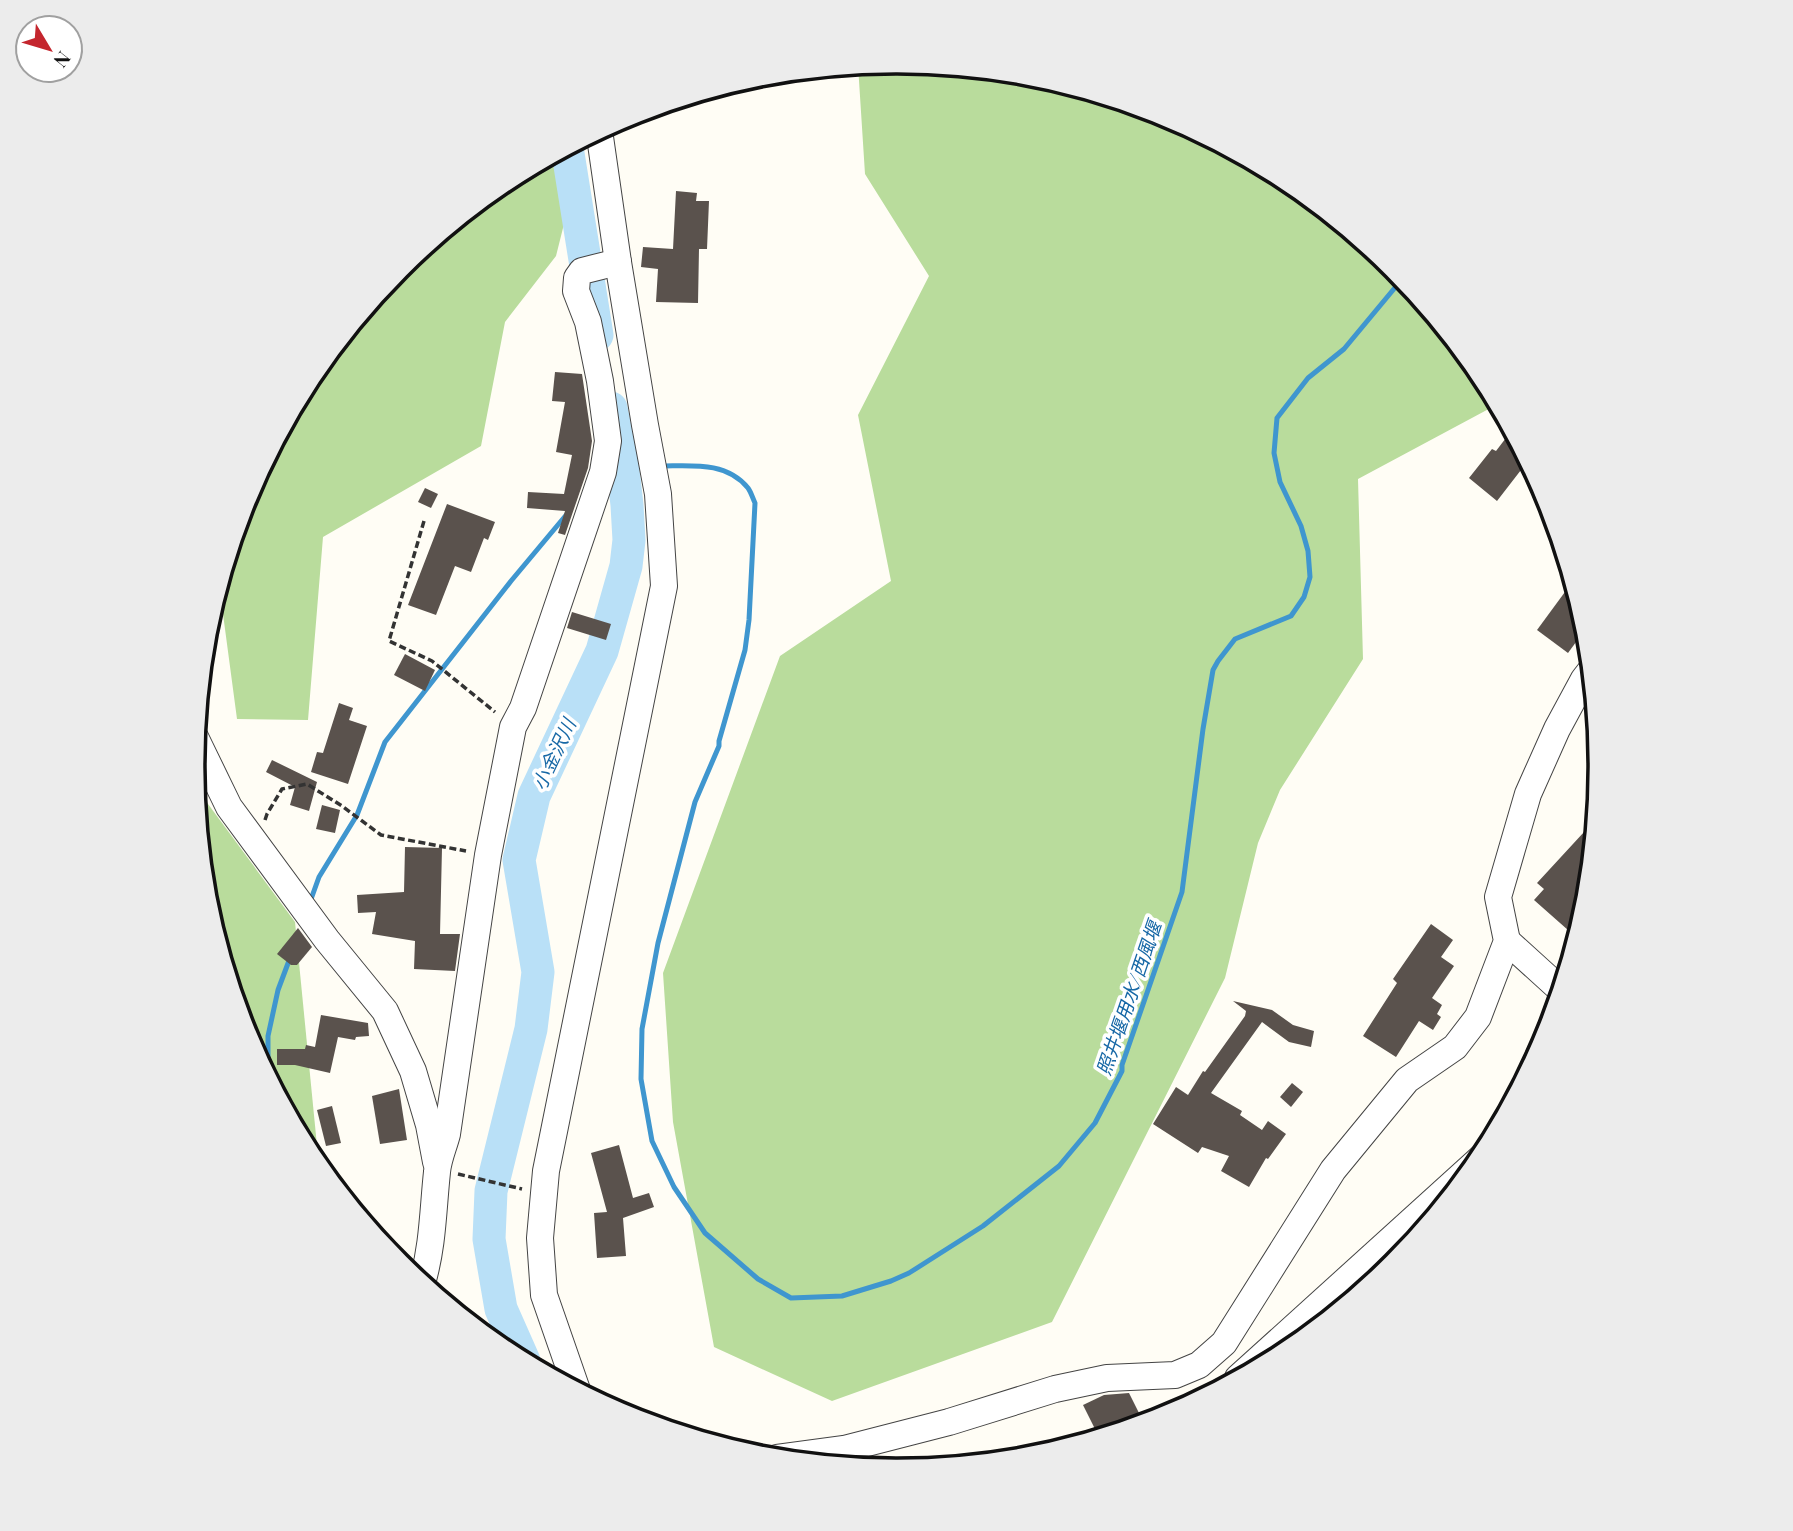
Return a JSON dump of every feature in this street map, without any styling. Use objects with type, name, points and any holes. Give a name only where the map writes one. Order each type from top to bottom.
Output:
[{"type":"street","points":[[572,1377],[544,1295],[540,1238],[546,1171],[664,586],[658,494],[618,262],[600,140]]},
{"type":"street","points":[[425,1272],[434,1218],[437,1169],[447,1134],[488,855],[513,727],[523,708],[603,472],[608,441],[588,322],[576,291],[577,278],[583,271],[618,262]]},
{"type":"street","points":[[815,1453],[844,1449],[949,1422],[1068,1386],[1107,1378],[1175,1375],[1199,1365],[1224,1343],[1333,1170],[1406,1080],[1455,1047],[1478,1017],[1507,941],[1498,897],[1528,794],[1557,729],[1583,680]]},
{"type":"street","points":[[205,758],[229,807],[327,940],[385,1011],[413,1071],[429,1125],[437,1169]]},
{"type":"street","points":[[1507,941],[1553,983]]},
{"type":"street","points":[[1274,1345],[1437,1198]]},
{"type":"path","points":[[424,521],[389,641],[432,661],[513,727]]},
{"type":"path","points":[[258,845],[267,814],[282,789],[307,784],[381,835],[488,855]]},
{"type":"path","points":[[475,1178],[518,1188]]},
{"type":"green space","points":[[859,75],[942,75],[987,79],[1076,97],[1119,110],[1161,126],[1243,166],[1318,216],[1386,276],[1417,309],[1446,344],[1489,409],[1358,479],[1363,659],[1280,790],[1258,843],[1225,978],[1052,1322],[832,1401],[714,1347],[673,1122],[663,973],[780,656],[891,581],[858,415],[929,276],[865,174]]},
{"type":"green space","points":[[582,149],[556,256],[505,322],[481,446],[323,537],[308,720],[237,719],[222,610],[241,543],[257,501],[297,419],[347,344],[407,276],[475,216],[512,190]]},
{"type":"green space","points":[[206,801],[295,922],[317,1143],[276,1072],[241,988],[218,901],[210,856]]},
{"type":"building","points":[[676,191],[697,193],[696,201],[709,201],[707,249],[699,249],[698,303],[656,302],[658,269],[641,267],[643,247],[673,249]]},
{"type":"building","points":[[555,372],[582,374],[592,441],[588,468],[565,535],[558,533],[565,511],[527,508],[528,492],[564,494],[572,455],[556,452],[565,402],[552,401]]},
{"type":"building","points":[[1506,438],[1522,469],[1497,501],[1469,478],[1492,449],[1496,451]]},
{"type":"building","points":[[425,488],[438,494],[431,508],[418,502]]},
{"type":"building","points":[[447,504],[495,522],[488,540],[484,538],[471,572],[455,566],[436,615],[408,605]]},
{"type":"building","points":[[1566,590],[1577,641],[1568,653],[1537,630]]},
{"type":"building","points":[[572,612],[611,624],[606,640],[567,628]]},
{"type":"building","points":[[405,654],[435,670],[425,691],[394,675]]},
{"type":"building","points":[[339,703],[353,708],[349,720],[367,726],[348,784],[311,772],[317,752],[323,753]]},
{"type":"building","points":[[272,760],[317,782],[309,811],[290,805],[295,787],[266,772]]},
{"type":"building","points":[[322,805],[340,810],[335,833],[316,829]]},
{"type":"building","points":[[1585,831],[1568,930],[1534,900],[1544,889],[1537,883]]},
{"type":"building","points":[[405,847],[442,848],[440,934],[460,934],[455,971],[414,969],[415,941],[372,934],[376,912],[358,913],[357,895],[404,892]]},
{"type":"building","points":[[1431,924],[1453,940],[1441,957],[1454,966],[1432,998],[1442,1005],[1437,1014],[1441,1017],[1433,1030],[1419,1021],[1396,1057],[1363,1036],[1397,983],[1393,979]]},
{"type":"building","points":[[298,928],[312,947],[297,965],[291,965],[277,954]]},
{"type":"building","points":[[1233,1001],[1272,1010],[1293,1025],[1314,1031],[1311,1047],[1289,1042],[1262,1022],[1211,1093],[1242,1111],[1240,1115],[1262,1130],[1268,1121],[1286,1134],[1268,1159],[1266,1158],[1249,1187],[1221,1171],[1229,1156],[1202,1147],[1198,1153],[1153,1124],[1176,1087],[1188,1095],[1245,1016],[1246,1011]]},
{"type":"building","points":[[321,1015],[368,1023],[369,1036],[356,1037],[355,1040],[338,1037],[330,1073],[295,1065],[277,1065],[277,1049],[305,1049],[306,1045],[315,1047]]},
{"type":"building","points":[[1292,1083],[1303,1092],[1291,1107],[1280,1097]]},
{"type":"building","points":[[399,1089],[407,1140],[380,1144],[372,1096]]},
{"type":"building","points":[[332,1106],[341,1143],[326,1146],[317,1110]]},
{"type":"building","points":[[619,1145],[633,1198],[649,1193],[654,1207],[623,1218],[626,1256],[597,1258],[594,1213],[607,1212],[591,1153]]},
{"type":"building","points":[[1129,1393],[1139,1413],[1095,1428],[1083,1405],[1104,1395]]},
{"type":"waterway","name":"小金沢川","points":[[569,157],[597,335]]},
{"type":"waterway","name":"照井堰用水/西風堰","points":[[660,466],[719,469],[739,479],[748,488],[755,503],[745,650],[719,746],[695,802],[658,943],[642,1029],[641,1079],[652,1141],[674,1187],[705,1233],[758,1279],[791,1298],[842,1296],[909,1273],[983,1226],[1059,1166],[1095,1123],[1122,1071],[1182,892],[1213,670],[1235,639],[1291,616],[1304,597],[1310,577],[1308,551],[1301,526],[1280,482],[1274,453],[1277,418],[1308,378],[1344,349],[1396,287]]},
{"type":"waterway","name":"小金沢川","points":[[516,1344],[501,1309],[489,1239],[491,1191],[531,1029],[538,972],[519,860],[534,796],[602,651],[626,566],[629,540],[627,505],[622,461],[611,408]]},
{"type":"waterway","name":"照井堰用水/西風堰","points":[[613,472],[622,461],[646,466]]},
{"type":"waterway","points":[[310,902],[319,877],[357,815],[385,742],[567,514]]},
{"type":"waterway","points":[[268,1054],[268,1036],[278,990],[290,958]]}]
